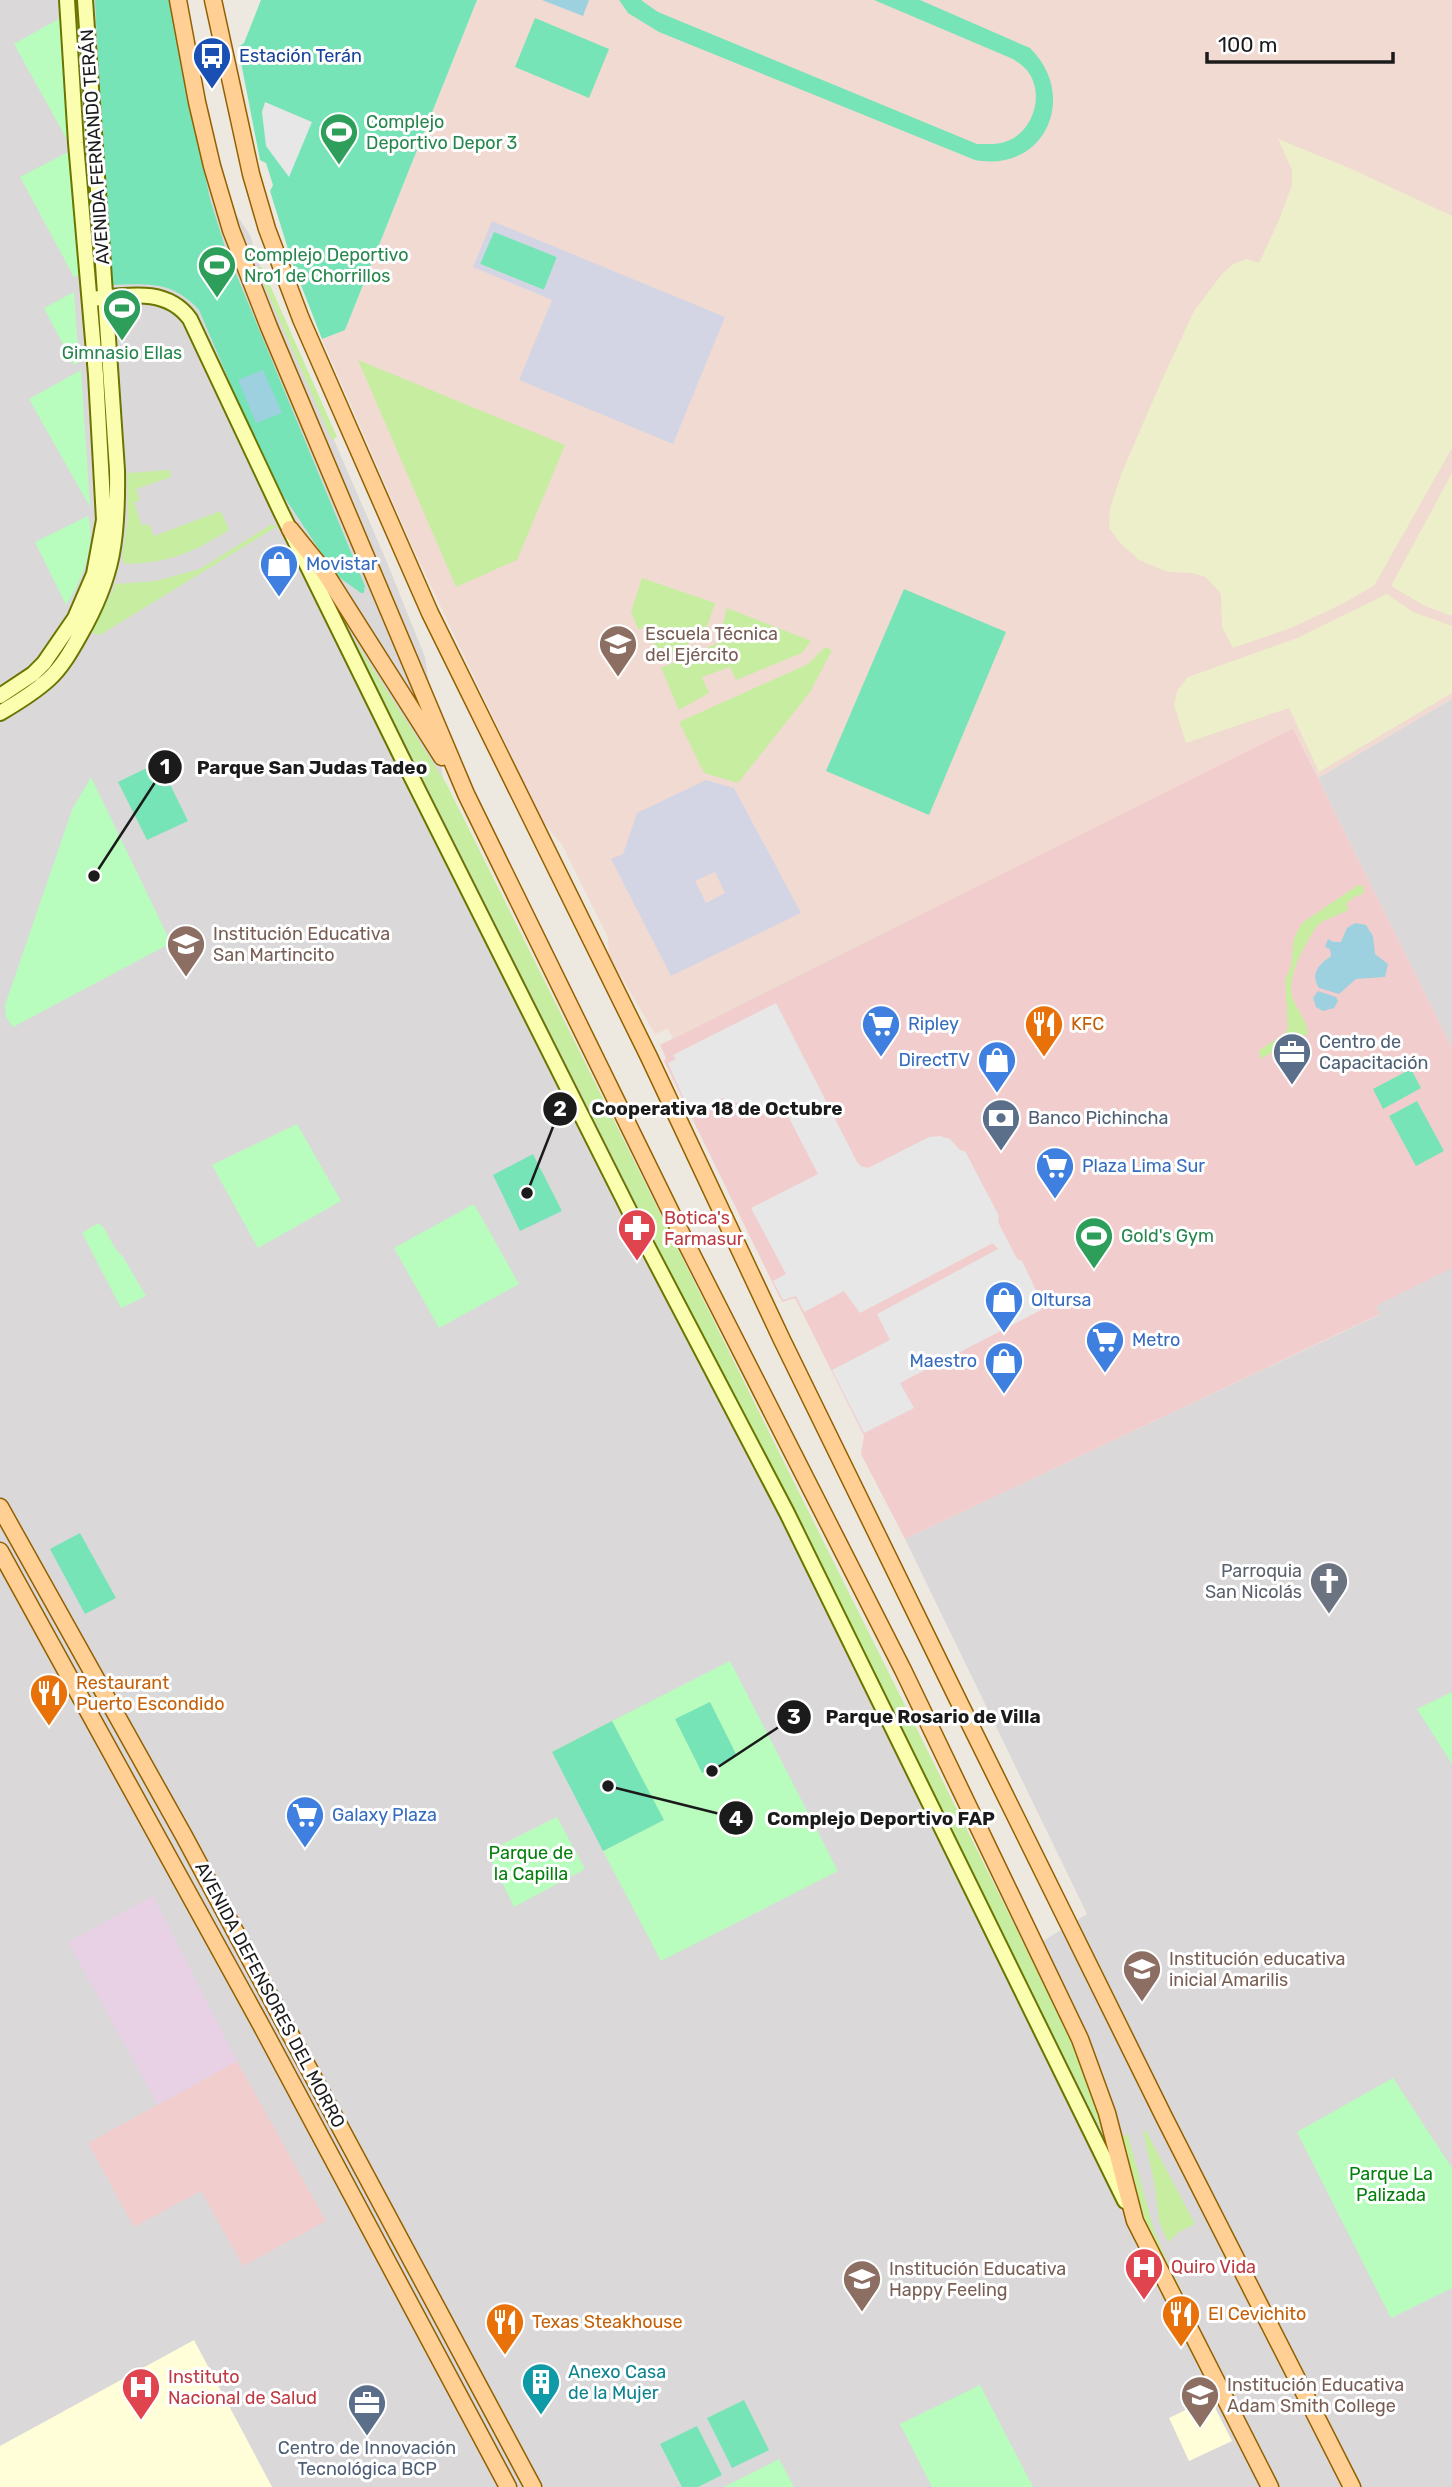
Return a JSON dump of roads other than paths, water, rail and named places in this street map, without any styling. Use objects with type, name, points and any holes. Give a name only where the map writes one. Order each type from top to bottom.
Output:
[{"type":"main road","name":"AVENIDA FERNANDO TERÁN","points":[[0,696],[33,674],[59,644],[85,598],[100,548],[104,520],[67,0]]},
{"type":"main road","name":"AVENIDA FERNANDO TERÁN","points":[[0,713],[44,683],[61,666],[93,611],[115,548],[118,518],[117,470],[85,0]]},
{"type":"main road","points":[[178,0],[197,102],[231,230],[269,327],[466,794],[685,1241],[902,1670],[1080,2039],[1108,2113],[1135,2221]]},
{"type":"main road","points":[[213,0],[251,174],[267,229],[301,319],[430,613],[649,1057],[782,1340],[960,1704],[1164,2118],[1352,2487]]},
{"type":"main road","points":[[90,299],[152,295],[171,301],[186,313],[412,780],[643,1238],[787,1513],[1135,2221],[1270,2487]]},
{"type":"main road","points":[[290,529],[324,571],[466,794]]},
{"type":"main road","name":"AVENIDA DEFENSORES DEL MORRO","points":[[0,1507],[280,2014],[533,2487]]},
{"type":"main road","name":"AVENIDA DEFENSORES DEL MORRO","points":[[0,1551],[261,2025],[508,2487]]},
{"type":"main road","points":[[261,2025],[280,2014]]},
{"type":"water","points":[[542,0],[589,0],[583,16]]},
{"type":"water","points":[[263,370],[282,413],[256,423],[238,380]]},
{"type":"water","points":[[1355,923],[1366,925],[1373,936],[1375,954],[1388,964],[1385,977],[1356,979],[1339,994],[1319,988],[1315,974],[1319,966],[1331,956],[1330,949],[1325,947],[1328,939],[1341,942],[1347,928]]},
{"type":"water","points":[[1318,991],[1336,997],[1338,1001],[1334,1008],[1323,1011],[1316,1007],[1313,998]]},
{"type":"place","name":"Estación Terán","points":[[212,90]]},
{"type":"place","name":"Complejo Deportivo Depor 3","points":[[339,166]]},
{"type":"place","name":"Complejo Deportivo Nro1 de Chorrillos","points":[[217,299]]},
{"type":"place","name":"Gimnasio Ellas","points":[[122,342]]},
{"type":"place","name":"Movistar","points":[[279,598]]},
{"type":"place","name":"Escuela Técnica del Ejército","points":[[618,678]]},
{"type":"place","name":"Parque San Judas Tadeo","points":[[94,876]]},
{"type":"place","name":"Institución Educativa San Martincito","points":[[186,978]]},
{"type":"place","name":"Ripley","points":[[881,1058]]},
{"type":"place","name":"KFC","points":[[1044,1058]]},
{"type":"place","name":"Centro de Capacitación","points":[[1292,1086]]},
{"type":"place","name":"DirectTV","points":[[997,1094]]},
{"type":"place","name":"Banco Pichincha","points":[[1001,1152]]},
{"type":"place","name":"Cooperativa 18 de Octubre","points":[[527,1193]]},
{"type":"place","name":"Plaza Lima Sur","points":[[1055,1200]]},
{"type":"place","name":"Botica's Farmasur","points":[[637,1262]]},
{"type":"place","name":"Gold's Gym","points":[[1094,1270]]},
{"type":"place","name":"Oltursa","points":[[1004,1334]]},
{"type":"place","name":"Metro","points":[[1105,1374]]},
{"type":"place","name":"Maestro","points":[[1004,1395]]},
{"type":"place","name":"Parroquia San Nicolás","points":[[1329,1615]]},
{"type":"place","name":"Restaurant Puerto Escondido","points":[[49,1727]]},
{"type":"place","name":"Parque Rosario de Villa","points":[[712,1771]]},
{"type":"place","name":"Complejo Deportivo FAP","points":[[608,1786]]},
{"type":"place","name":"Galaxy Plaza","points":[[305,1849]]},
{"type":"place","name":"Institución educativa inicial Amarilis","points":[[1142,2003]]},
{"type":"place","name":"Quiro Vida","points":[[1144,2301]]},
{"type":"place","name":"Institución Educativa Happy Feeling","points":[[862,2313]]},
{"type":"place","name":"El Cevichito","points":[[1181,2348]]},
{"type":"place","name":"Texas Steakhouse","points":[[505,2356]]},
{"type":"place","name":"Anexo Casa de la Mujer","points":[[541,2416]]},
{"type":"place","name":"Instituto Nacional de Salud","points":[[141,2421]]},
{"type":"place","name":"Institución Educativa Adam Smith College","points":[[1200,2429]]},
{"type":"place","name":"Centro de Innovación Tecnológica BCP","points":[[367,2437]]},
{"type":"park label","name":"Parque de la Capilla","points":[[531,1863]]},
{"type":"park label","name":"Parque La Palizada","points":[[1391,2184]]}]
